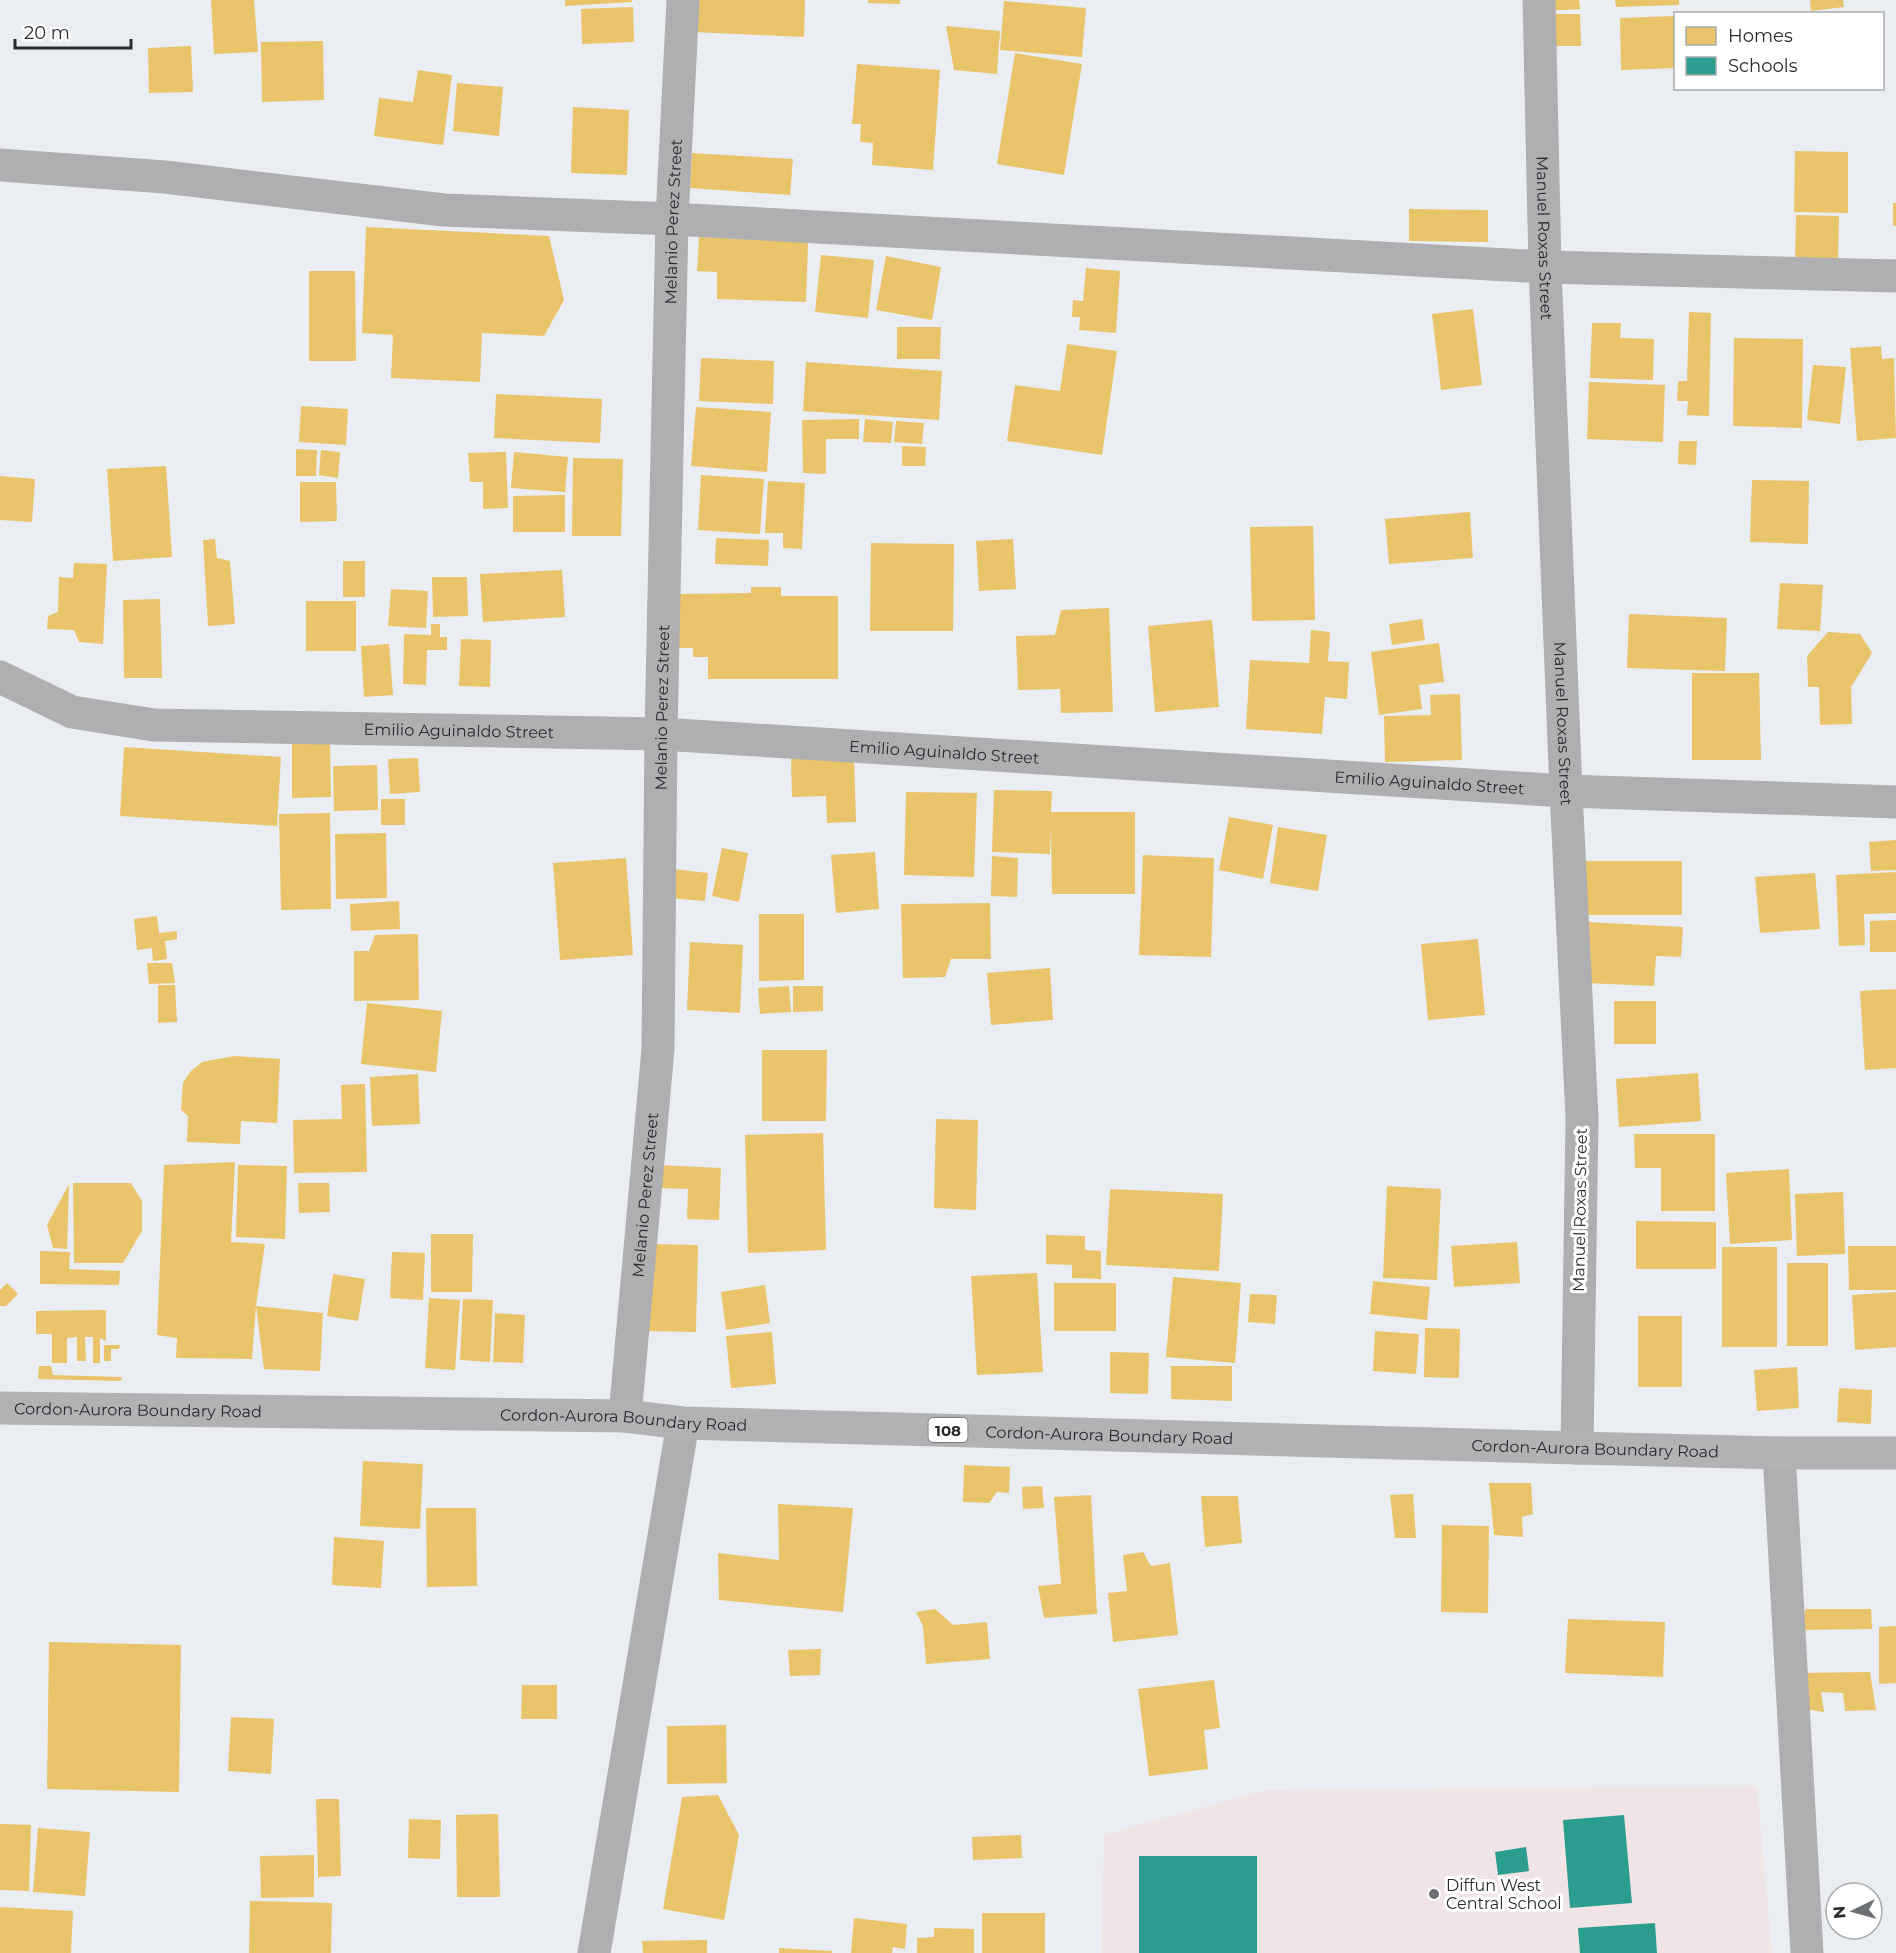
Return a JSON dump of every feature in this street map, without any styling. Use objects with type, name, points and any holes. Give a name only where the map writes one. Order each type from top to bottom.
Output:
[{"type":"main road","name":"Cordon-Aurora Boundary Road","points":[[0,1408],[625,1416],[683,1423],[1577,1449],[1896,1453]]},
{"type":"street","name":"Melanio Perez Street","points":[[625,1416],[658,1049],[672,219],[683,0]]},
{"type":"street","name":"Manuel Roxas Street","points":[[1539,0],[1545,267],[1582,1118],[1577,1449]]},
{"type":"street","points":[[0,165],[165,177],[444,210],[672,219],[1545,267],[1896,276]]},
{"type":"street","name":"Emilio Aguinaldo Street","points":[[0,676],[72,712],[154,725],[662,734],[1566,791],[1896,802]]},
{"type":"street","points":[[594,1953],[683,1423]]},
{"type":"street","points":[[1779,1453],[1808,1953]]},
{"type":"shaded area","name":"Diffun West Central School","points":[[1757,1786],[1772,1953],[1101,1953],[1104,1835],[1266,1790]]},
{"type":"building: Homes","points":[[211,0],[254,0],[258,52],[214,54]]},
{"type":"building: Homes","points":[[565,0],[632,0],[632,2],[565,6]]},
{"type":"building: Homes","points":[[695,0],[805,0],[804,37],[693,32]]},
{"type":"building: Homes","points":[[868,0],[900,0],[900,4],[868,3]]},
{"type":"building: Homes","points":[[1544,0],[1579,0],[1580,9],[1545,11]]},
{"type":"building: Homes","points":[[1615,0],[1679,0],[1679,5],[1616,7]]},
{"type":"building: Homes","points":[[1810,0],[1843,0],[1844,7],[1811,11]]},
{"type":"building: Homes","points":[[1004,1],[1086,8],[1082,57],[1000,50]]},
{"type":"building: Homes","points":[[633,7],[634,42],[582,44],[581,9]]},
{"type":"building: Homes","points":[[1544,14],[1580,14],[1581,46],[1544,46]]},
{"type":"building: Homes","points":[[1674,16],[1674,68],[1621,70],[1620,18]]},
{"type":"building: Homes","points":[[946,26],[1000,31],[997,74],[954,70]]},
{"type":"building: Homes","points":[[323,41],[324,100],[262,102],[261,42]]},
{"type":"building: Homes","points":[[191,46],[193,92],[149,93],[148,48]]},
{"type":"building: Homes","points":[[1015,53],[1082,64],[1064,175],[997,164]]},
{"type":"building: Homes","points":[[857,64],[940,70],[933,170],[872,165],[873,143],[860,142],[861,124],[852,124]]},
{"type":"building: Homes","points":[[418,70],[452,75],[443,145],[374,136],[379,98],[413,102]]},
{"type":"building: Homes","points":[[457,83],[503,87],[499,136],[453,131]]},
{"type":"building: Homes","points":[[573,107],[629,110],[627,175],[571,173]]},
{"type":"building: Homes","points":[[1795,151],[1848,152],[1848,213],[1794,212]]},
{"type":"building: Homes","points":[[692,153],[793,159],[790,195],[690,188]]},
{"type":"building: Homes","points":[[1893,203],[1896,203],[1896,226],[1893,226]]},
{"type":"building: Homes","points":[[1409,209],[1488,210],[1488,242],[1409,241]]},
{"type":"building: Homes","points":[[1796,215],[1839,216],[1838,261],[1795,261]]},
{"type":"building: Homes","points":[[366,227],[549,236],[564,300],[544,336],[482,333],[480,382],[391,378],[393,335],[362,333]]},
{"type":"building: Homes","points":[[699,237],[808,242],[806,302],[717,299],[717,272],[697,271]]},
{"type":"building: Homes","points":[[821,255],[874,260],[868,318],[815,312]]},
{"type":"building: Homes","points":[[886,256],[941,267],[932,320],[876,310]]},
{"type":"building: Homes","points":[[1086,268],[1120,271],[1116,333],[1079,330],[1080,317],[1072,317],[1073,300],[1083,301]]},
{"type":"building: Homes","points":[[309,271],[355,271],[356,361],[309,361]]},
{"type":"building: Homes","points":[[1473,309],[1482,385],[1441,390],[1432,314]]},
{"type":"building: Homes","points":[[1689,312],[1711,313],[1709,416],[1687,415],[1688,401],[1677,401],[1678,381],[1687,381]]},
{"type":"building: Homes","points":[[1592,323],[1621,323],[1620,338],[1654,339],[1653,380],[1590,378]]},
{"type":"building: Homes","points":[[897,327],[941,327],[940,359],[897,359]]},
{"type":"building: Homes","points":[[1734,338],[1803,339],[1802,428],[1733,426]]},
{"type":"building: Homes","points":[[1067,344],[1117,351],[1102,455],[1007,441],[1015,385],[1060,391]]},
{"type":"building: Homes","points":[[1881,346],[1882,359],[1894,358],[1896,438],[1857,441],[1850,348]]},
{"type":"building: Homes","points":[[701,358],[774,361],[773,404],[699,401]]},
{"type":"building: Homes","points":[[806,362],[942,371],[939,420],[803,411]]},
{"type":"building: Homes","points":[[1813,365],[1846,367],[1840,424],[1807,420]]},
{"type":"building: Homes","points":[[1589,382],[1665,385],[1663,442],[1587,439]]},
{"type":"building: Homes","points":[[496,394],[602,399],[600,443],[494,438]]},
{"type":"building: Homes","points":[[301,406],[348,409],[346,445],[299,442]]},
{"type":"building: Homes","points":[[696,407],[771,412],[767,472],[691,466]]},
{"type":"building: Homes","points":[[859,419],[859,439],[826,439],[826,474],[803,473],[802,420]]},
{"type":"building: Homes","points":[[865,419],[893,422],[891,443],[863,442]]},
{"type":"building: Homes","points":[[896,421],[924,423],[922,444],[894,442]]},
{"type":"building: Homes","points":[[1679,441],[1697,441],[1696,465],[1678,464]]},
{"type":"building: Homes","points":[[902,446],[926,447],[925,466],[902,466]]},
{"type":"building: Homes","points":[[296,449],[317,450],[316,476],[296,476]]},
{"type":"building: Homes","points":[[321,450],[340,452],[338,478],[319,475]]},
{"type":"building: Homes","points":[[506,452],[508,508],[483,509],[483,482],[470,482],[468,453]]},
{"type":"building: Homes","points":[[514,452],[568,457],[565,492],[511,488]]},
{"type":"building: Homes","points":[[573,458],[623,459],[621,536],[572,536]]},
{"type":"building: Homes","points":[[166,466],[172,557],[113,561],[107,469]]},
{"type":"building: Homes","points":[[701,475],[764,479],[760,534],[698,530]]},
{"type":"building: Homes","points":[[0,476],[35,479],[32,522],[0,520]]},
{"type":"building: Homes","points":[[1752,480],[1809,481],[1808,544],[1750,542]]},
{"type":"building: Homes","points":[[768,481],[805,483],[802,549],[783,548],[783,533],[765,533]]},
{"type":"building: Homes","points":[[300,482],[336,482],[337,521],[300,522]]},
{"type":"building: Homes","points":[[565,495],[565,532],[513,532],[513,496]]},
{"type":"building: Homes","points":[[1470,512],[1473,558],[1389,564],[1385,519]]},
{"type":"building: Homes","points":[[1313,526],[1315,620],[1252,621],[1250,527]]},
{"type":"building: Homes","points":[[716,538],[769,540],[768,566],[715,564]]},
{"type":"building: Homes","points":[[215,539],[217,558],[230,561],[235,624],[208,626],[203,540]]},
{"type":"building: Homes","points":[[1013,539],[1016,589],[979,591],[976,541]]},
{"type":"building: Homes","points":[[871,543],[954,544],[953,631],[870,631]]},
{"type":"building: Homes","points":[[343,561],[365,561],[365,597],[343,597]]},
{"type":"building: Homes","points":[[74,563],[107,564],[103,644],[79,642],[74,630],[47,629],[48,616],[58,612],[59,577],[73,578]]},
{"type":"building: Homes","points":[[562,570],[565,617],[483,622],[480,574]]},
{"type":"building: Homes","points":[[432,577],[467,577],[468,616],[433,617]]},
{"type":"building: Homes","points":[[1780,583],[1823,585],[1820,631],[1777,629]]},
{"type":"building: Homes","points":[[751,587],[781,587],[781,596],[838,596],[838,679],[708,679],[708,657],[693,657],[693,648],[675,648],[675,594],[751,593]]},
{"type":"building: Homes","points":[[391,589],[428,591],[426,628],[388,626]]},
{"type":"building: Homes","points":[[160,599],[162,678],[124,678],[123,600]]},
{"type":"building: Homes","points":[[306,601],[356,601],[356,651],[306,651]]},
{"type":"building: Homes","points":[[1109,608],[1113,712],[1061,713],[1060,689],[1018,690],[1016,636],[1055,635],[1061,610]]},
{"type":"building: Homes","points":[[1629,614],[1727,618],[1725,671],[1627,668]]},
{"type":"building: Homes","points":[[1422,619],[1425,640],[1392,645],[1389,624]]},
{"type":"building: Homes","points":[[1212,620],[1219,707],[1155,712],[1148,626]]},
{"type":"building: Homes","points":[[431,624],[440,624],[440,637],[447,637],[447,650],[427,650],[426,685],[403,684],[404,634],[431,635]]},
{"type":"building: Homes","points":[[1311,630],[1330,632],[1328,661],[1349,662],[1347,699],[1325,697],[1322,734],[1246,729],[1250,660],[1309,663]]},
{"type":"building: Homes","points":[[1828,632],[1860,634],[1872,653],[1851,687],[1852,724],[1820,725],[1819,687],[1808,687],[1807,656]]},
{"type":"building: Homes","points":[[461,639],[491,640],[490,687],[459,686]]},
{"type":"building: Homes","points":[[1439,643],[1444,682],[1419,685],[1422,709],[1379,715],[1371,652]]},
{"type":"building: Homes","points":[[389,644],[393,695],[364,697],[361,646]]},
{"type":"building: Homes","points":[[1692,673],[1759,673],[1761,760],[1692,760]]},
{"type":"building: Homes","points":[[1460,694],[1462,760],[1385,762],[1384,716],[1431,715],[1430,695]]},
{"type":"building: Homes","points":[[330,742],[331,797],[292,798],[292,743]]},
{"type":"building: Homes","points":[[124,747],[281,757],[277,826],[120,816]]},
{"type":"building: Homes","points":[[854,756],[856,822],[827,823],[826,796],[792,797],[791,758]]},
{"type":"building: Homes","points":[[418,758],[420,792],[390,794],[388,759]]},
{"type":"building: Homes","points":[[377,765],[378,810],[334,811],[333,766]]},
{"type":"building: Homes","points":[[994,790],[1052,791],[1051,812],[1135,812],[1135,894],[1052,894],[1051,824],[1050,854],[992,852]]},
{"type":"building: Homes","points":[[906,792],[977,793],[974,877],[904,875]]},
{"type":"building: Homes","points":[[381,799],[405,799],[405,825],[381,825]]},
{"type":"building: Homes","points":[[330,813],[331,909],[281,910],[279,814]]},
{"type":"building: Homes","points":[[1229,817],[1273,825],[1263,879],[1219,870]]},
{"type":"building: Homes","points":[[1278,827],[1327,835],[1318,891],[1270,883]]},
{"type":"building: Homes","points":[[386,833],[387,898],[336,899],[335,834]]},
{"type":"building: Homes","points":[[1896,840],[1896,870],[1871,871],[1869,842]]},
{"type":"building: Homes","points":[[722,848],[748,853],[739,902],[712,896]]},
{"type":"building: Homes","points":[[875,852],[879,909],[836,913],[831,855]]},
{"type":"building: Homes","points":[[1143,855],[1214,858],[1211,957],[1139,955]]},
{"type":"building: Homes","points":[[992,856],[1018,858],[1017,897],[991,896]]},
{"type":"building: Homes","points":[[626,858],[633,955],[560,960],[553,863]]},
{"type":"building: Homes","points":[[1583,861],[1682,861],[1682,915],[1583,915]]},
{"type":"building: Homes","points":[[673,869],[708,873],[705,901],[670,898]]},
{"type":"building: Homes","points":[[1896,872],[1896,913],[1864,914],[1865,945],[1839,946],[1836,875]]},
{"type":"building: Homes","points":[[1815,873],[1820,929],[1760,933],[1755,877]]},
{"type":"building: Homes","points":[[399,901],[400,929],[351,931],[350,904]]},
{"type":"building: Homes","points":[[990,903],[991,959],[951,959],[945,977],[903,978],[901,904]]},
{"type":"building: Homes","points":[[759,914],[804,914],[804,980],[759,981]]},
{"type":"building: Homes","points":[[157,916],[159,933],[177,931],[177,939],[165,941],[167,959],[153,961],[152,948],[137,950],[134,919]]},
{"type":"building: Homes","points":[[1896,920],[1896,952],[1870,952],[1870,921]]},
{"type":"building: Homes","points":[[1587,922],[1683,927],[1681,957],[1656,956],[1654,986],[1585,983]]},
{"type":"building: Homes","points":[[418,934],[419,1000],[354,1001],[354,951],[369,951],[375,935]]},
{"type":"building: Homes","points":[[1478,939],[1485,1015],[1428,1020],[1421,944]]},
{"type":"building: Homes","points":[[690,942],[743,945],[740,1013],[687,1010]]},
{"type":"building: Homes","points":[[147,963],[172,963],[175,983],[149,984]]},
{"type":"building: Homes","points":[[1050,968],[1053,1020],[991,1025],[987,973]]},
{"type":"building: Homes","points":[[158,985],[175,985],[177,1022],[158,1023]]},
{"type":"building: Homes","points":[[789,986],[791,1012],[760,1014],[758,988]]},
{"type":"building: Homes","points":[[793,986],[823,986],[823,1011],[793,1012]]},
{"type":"building: Homes","points":[[1896,989],[1896,1068],[1865,1070],[1860,991]]},
{"type":"building: Homes","points":[[1614,1001],[1656,1001],[1656,1044],[1614,1044]]},
{"type":"building: Homes","points":[[367,1003],[442,1011],[436,1072],[361,1064]]},
{"type":"building: Homes","points":[[762,1050],[827,1050],[826,1121],[762,1121]]},
{"type":"building: Homes","points":[[234,1056],[280,1059],[277,1123],[241,1121],[240,1144],[187,1142],[188,1116],[181,1110],[183,1083],[190,1072],[202,1062]]},
{"type":"building: Homes","points":[[1698,1073],[1701,1121],[1619,1127],[1616,1079]]},
{"type":"building: Homes","points":[[418,1074],[420,1124],[372,1126],[370,1077]]},
{"type":"building: Homes","points":[[365,1084],[367,1172],[294,1173],[293,1120],[342,1119],[341,1085]]},
{"type":"building: Homes","points":[[936,1119],[978,1120],[976,1210],[934,1208]]},
{"type":"building: Homes","points":[[823,1133],[826,1250],[748,1253],[745,1135]]},
{"type":"building: Homes","points":[[1634,1134],[1715,1134],[1715,1211],[1661,1211],[1661,1168],[1635,1168]]},
{"type":"building: Homes","points":[[235,1162],[231,1242],[265,1244],[256,1306],[252,1359],[176,1358],[177,1338],[157,1335],[164,1165]]},
{"type":"building: Homes","points":[[238,1165],[287,1166],[285,1239],[236,1237]]},
{"type":"building: Homes","points":[[659,1165],[721,1168],[719,1220],[687,1219],[688,1189],[659,1188]]},
{"type":"building: Homes","points":[[1789,1169],[1792,1240],[1730,1244],[1726,1173]]},
{"type":"building: Homes","points":[[73,1183],[131,1183],[142,1201],[142,1231],[123,1263],[74,1263]]},
{"type":"building: Homes","points":[[298,1183],[329,1183],[330,1212],[299,1213]]},
{"type":"building: Homes","points":[[69,1184],[67,1249],[53,1248],[47,1225]]},
{"type":"building: Homes","points":[[1387,1186],[1441,1189],[1437,1280],[1383,1278]]},
{"type":"building: Homes","points":[[1110,1189],[1223,1194],[1219,1271],[1106,1265]]},
{"type":"building: Homes","points":[[1843,1192],[1845,1254],[1797,1256],[1795,1194]]},
{"type":"building: Homes","points":[[1636,1221],[1716,1222],[1716,1269],[1636,1269]]},
{"type":"building: Homes","points":[[431,1234],[473,1234],[472,1292],[431,1292]]},
{"type":"building: Homes","points":[[1046,1235],[1085,1236],[1085,1250],[1101,1251],[1101,1279],[1072,1278],[1072,1265],[1046,1264]]},
{"type":"building: Homes","points":[[1517,1242],[1520,1283],[1454,1287],[1451,1246]]},
{"type":"building: Homes","points":[[650,1244],[698,1245],[696,1332],[648,1331]]},
{"type":"building: Homes","points":[[1848,1246],[1896,1246],[1896,1290],[1849,1290]]},
{"type":"building: Homes","points":[[1722,1247],[1777,1247],[1777,1347],[1722,1347]]},
{"type":"building: Homes","points":[[40,1251],[70,1252],[69,1269],[120,1271],[119,1285],[40,1284]]},
{"type":"building: Homes","points":[[392,1252],[425,1253],[423,1300],[390,1298]]},
{"type":"building: Homes","points":[[1787,1263],[1828,1263],[1828,1346],[1787,1346]]},
{"type":"building: Homes","points":[[1037,1273],[1043,1372],[977,1375],[971,1276]]},
{"type":"building: Homes","points":[[333,1274],[365,1279],[358,1321],[327,1316]]},
{"type":"building: Homes","points":[[1173,1277],[1241,1283],[1235,1363],[1166,1357]]},
{"type":"building: Homes","points":[[1373,1281],[1430,1287],[1427,1320],[1370,1314]]},
{"type":"building: Homes","points":[[7,1283],[18,1294],[6,1306],[0,1306],[0,1290]]},
{"type":"building: Homes","points":[[1054,1283],[1116,1283],[1116,1331],[1054,1331]]},
{"type":"building: Homes","points":[[765,1285],[770,1323],[726,1330],[721,1292]]},
{"type":"building: Homes","points":[[1896,1292],[1896,1347],[1855,1350],[1852,1295]]},
{"type":"building: Homes","points":[[1250,1294],[1277,1295],[1275,1324],[1248,1322]]},
{"type":"building: Homes","points":[[429,1298],[460,1300],[455,1370],[425,1368]]},
{"type":"building: Homes","points":[[463,1299],[493,1300],[490,1362],[460,1360]]},
{"type":"building: Homes","points":[[256,1306],[323,1313],[320,1371],[264,1369]]},
{"type":"building: Homes","points":[[106,1310],[106,1341],[100,1338],[100,1363],[93,1363],[93,1337],[85,1337],[86,1361],[77,1361],[77,1337],[67,1338],[67,1363],[52,1363],[52,1334],[36,1334],[36,1311]]},
{"type":"building: Homes","points":[[495,1313],[525,1315],[523,1363],[493,1362]]},
{"type":"building: Homes","points":[[1638,1316],[1682,1316],[1682,1387],[1638,1387]]},
{"type":"building: Homes","points":[[1425,1328],[1460,1329],[1459,1378],[1424,1377]]},
{"type":"building: Homes","points":[[1375,1331],[1419,1334],[1416,1374],[1373,1371]]},
{"type":"building: Homes","points":[[772,1332],[776,1384],[731,1388],[726,1336]]},
{"type":"building: Homes","points":[[104,1345],[120,1345],[119,1349],[111,1349],[111,1361],[104,1361]]},
{"type":"building: Homes","points":[[1110,1352],[1149,1353],[1148,1394],[1110,1393]]},
{"type":"building: Homes","points":[[39,1366],[51,1366],[53,1375],[122,1377],[121,1381],[38,1379]]},
{"type":"building: Homes","points":[[1171,1366],[1232,1366],[1232,1401],[1171,1399]]},
{"type":"building: Homes","points":[[1797,1367],[1799,1408],[1757,1411],[1754,1370]]},
{"type":"building: Homes","points":[[1839,1388],[1872,1390],[1871,1424],[1837,1422]]},
{"type":"building: Homes","points":[[363,1461],[423,1464],[420,1529],[360,1526]]},
{"type":"building: Homes","points":[[964,1465],[1010,1467],[1009,1493],[997,1492],[989,1503],[963,1502]]},
{"type":"building: Homes","points":[[1489,1483],[1531,1483],[1533,1514],[1522,1517],[1523,1537],[1494,1535]]},
{"type":"building: Homes","points":[[1042,1486],[1044,1508],[1023,1509],[1022,1487]]},
{"type":"building: Homes","points":[[1413,1494],[1416,1538],[1395,1538],[1390,1495]]},
{"type":"building: Homes","points":[[1091,1495],[1097,1614],[1044,1618],[1038,1586],[1061,1584],[1054,1497]]},
{"type":"building: Homes","points":[[1201,1496],[1238,1496],[1242,1543],[1205,1547]]},
{"type":"building: Homes","points":[[778,1504],[853,1508],[843,1612],[719,1600],[718,1553],[779,1560]]},
{"type":"building: Homes","points":[[426,1508],[476,1508],[477,1586],[427,1587]]},
{"type":"building: Homes","points":[[1442,1525],[1489,1526],[1488,1613],[1441,1612]]},
{"type":"building: Homes","points":[[334,1537],[384,1541],[381,1588],[332,1585]]},
{"type":"building: Homes","points":[[1143,1552],[1151,1566],[1170,1563],[1178,1635],[1113,1642],[1108,1593],[1127,1591],[1123,1555]]},
{"type":"building: Homes","points":[[935,1609],[953,1625],[987,1622],[990,1659],[926,1664],[923,1626],[916,1612]]},
{"type":"building: Homes","points":[[1806,1609],[1871,1609],[1872,1629],[1797,1630]]},
{"type":"building: Homes","points":[[1568,1619],[1665,1622],[1663,1677],[1565,1673]]},
{"type":"building: Homes","points":[[1896,1626],[1896,1683],[1879,1684],[1879,1627]]},
{"type":"building: Homes","points":[[49,1642],[181,1645],[179,1792],[47,1789]]},
{"type":"building: Homes","points":[[821,1649],[820,1675],[790,1676],[788,1650]]},
{"type":"building: Homes","points":[[1870,1672],[1876,1710],[1845,1711],[1843,1693],[1821,1692],[1824,1712],[1805,1709],[1804,1673]]},
{"type":"building: Homes","points":[[1214,1680],[1220,1728],[1204,1730],[1208,1769],[1149,1776],[1138,1689]]},
{"type":"building: Homes","points":[[522,1685],[557,1685],[557,1719],[521,1719]]},
{"type":"building: Homes","points":[[231,1717],[274,1719],[271,1774],[228,1771]]},
{"type":"building: Homes","points":[[726,1725],[727,1783],[667,1784],[667,1726]]},
{"type":"building: Homes","points":[[718,1795],[739,1835],[724,1920],[663,1909],[682,1797]]},
{"type":"building: Homes","points":[[316,1799],[339,1799],[341,1876],[318,1877]]},
{"type":"building: Homes","points":[[498,1814],[500,1897],[457,1897],[456,1815]]},
{"type":"building: Homes","points":[[409,1819],[441,1820],[440,1859],[408,1858]]},
{"type":"building: Homes","points":[[0,1824],[31,1825],[29,1891],[0,1890]]},
{"type":"building: Homes","points":[[38,1828],[90,1832],[85,1896],[33,1892]]},
{"type":"building: Homes","points":[[1021,1835],[1022,1858],[973,1860],[972,1837]]},
{"type":"building: Homes","points":[[314,1855],[314,1897],[261,1898],[260,1856]]},
{"type":"building: Homes","points":[[250,1901],[332,1903],[331,1953],[249,1953]]},
{"type":"building: Homes","points":[[0,1907],[73,1911],[71,1953],[0,1953]]},
{"type":"building: Homes","points":[[982,1913],[1045,1913],[1045,1953],[982,1953]]},
{"type":"building: Homes","points":[[854,1918],[907,1924],[905,1949],[893,1947],[892,1953],[851,1953]]},
{"type":"building: Homes","points":[[934,1928],[974,1929],[974,1953],[917,1953],[917,1938],[934,1937]]},
{"type":"building: Homes","points":[[707,1940],[707,1953],[643,1953],[642,1941]]},
{"type":"building: Homes","points":[[779,1948],[832,1951],[832,1953],[779,1953]]},
{"type":"building: Schools","points":[[1624,1815],[1632,1903],[1570,1908],[1563,1820]]},
{"type":"building: Schools","points":[[1526,1847],[1529,1871],[1498,1875],[1495,1852]]},
{"type":"building: Schools","points":[[1139,1856],[1257,1856],[1257,1953],[1139,1953]]},
{"type":"building: Schools","points":[[1655,1923],[1657,1953],[1580,1953],[1578,1928]]},
{"type":"place","name":"Diffun West Central School","points":[[1434,1894]]}]
